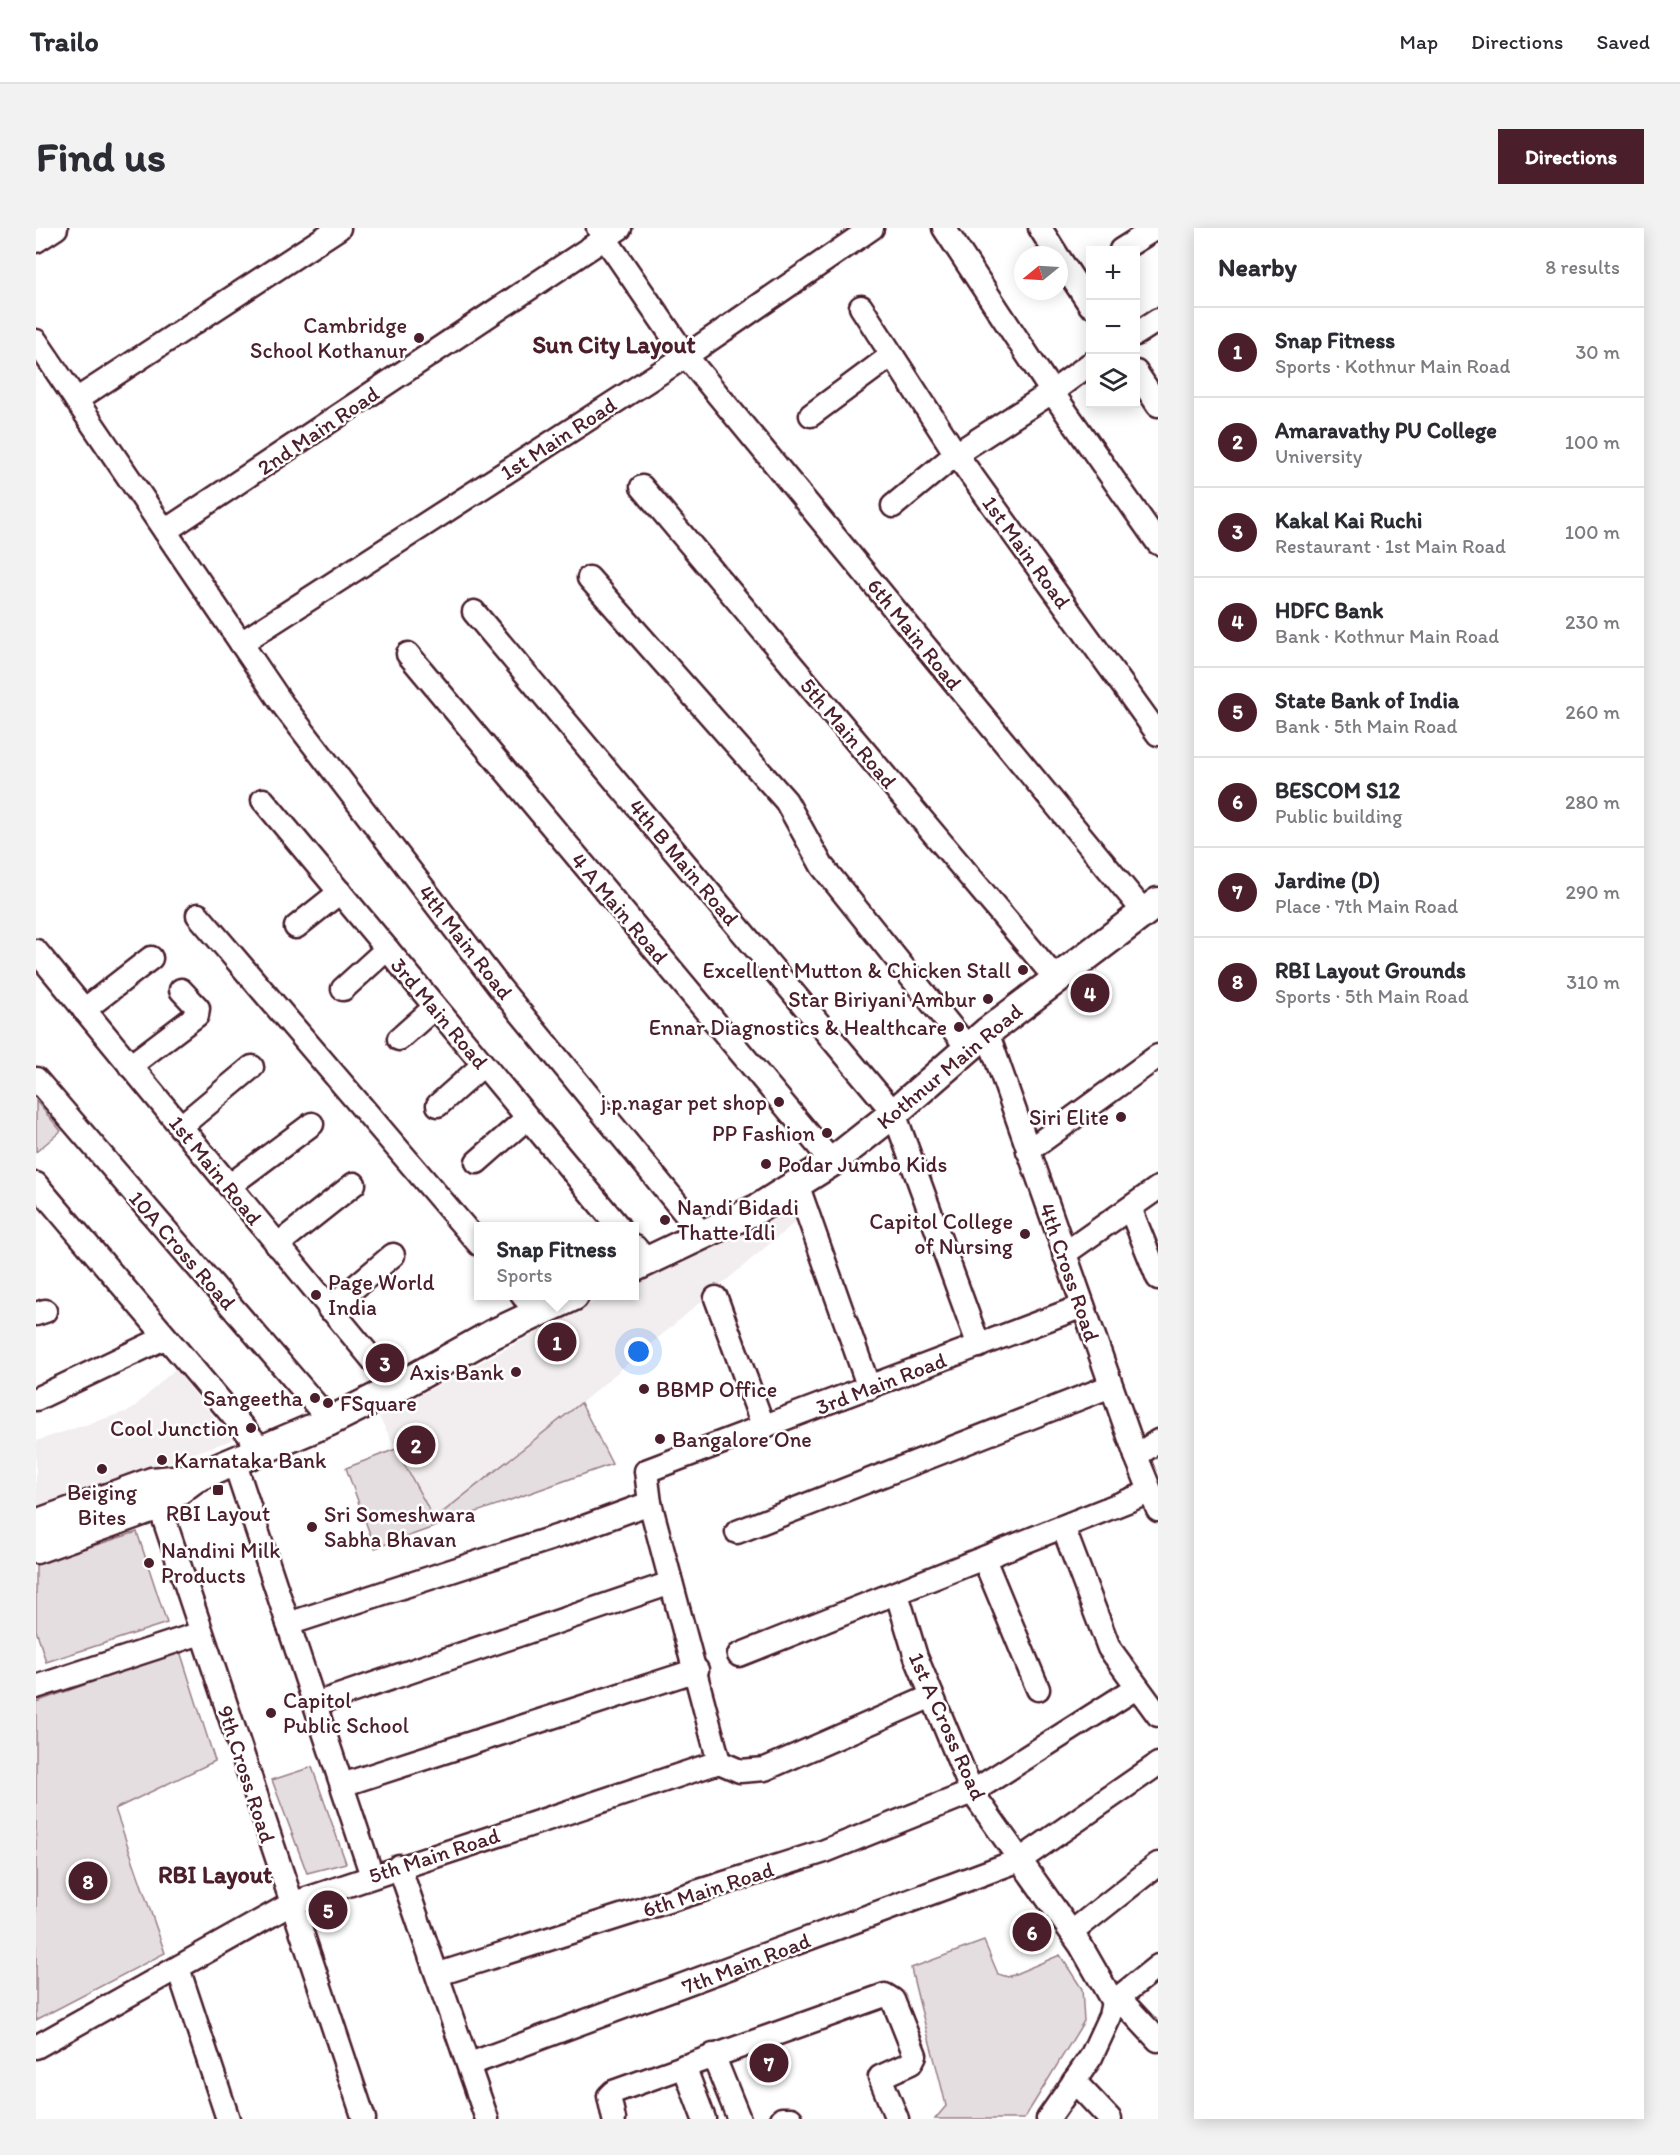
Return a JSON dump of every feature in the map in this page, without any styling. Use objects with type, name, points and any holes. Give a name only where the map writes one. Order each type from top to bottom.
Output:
[{"type":"main road","name":"Kothnur Main Road","points":[[639,1258],[702,1234],[757,1209],[832,1162],[894,1113],[977,1040],[1151,907]]},
{"type":"main road","points":[[36,1549],[155,1494],[330,1421],[396,1388],[475,1343],[531,1304],[552,1300]]},
{"type":"main road","points":[[36,1524],[155,1494]]},
{"type":"street","points":[[36,241],[56,228]]},
{"type":"street","points":[[76,400],[339,228]]},
{"type":"street","name":"1st Main Road","points":[[241,643],[686,356],[872,228]]},
{"type":"street","points":[[944,228],[1052,392],[1158,543]]},
{"type":"street","points":[[1040,228],[1052,246]]},
{"type":"street","points":[[1127,246],[1155,228]]},
{"type":"street","name":"6th Main Road","points":[[607,231],[686,356],[1151,907]]},
{"type":"street","name":"2nd Main Road","points":[[165,531],[607,231]]},
{"type":"street","points":[[1068,264],[1082,275],[1089,300]]},
{"type":"street","name":"1st Main Road","points":[[861,307],[956,454],[1158,734]]},
{"type":"street","points":[[1140,331],[1158,320]]},
{"type":"street","name":"4th Main Road","points":[[36,341],[283,705],[500,988],[702,1234]]},
{"type":"street","points":[[811,415],[892,355]]},
{"type":"street","points":[[893,506],[956,454],[1052,392],[1086,367]]},
{"type":"street","points":[[1140,378],[1158,405]]},
{"type":"street","name":"5th Main Road","points":[[642,487],[1056,979]]},
{"type":"street","points":[[589,578],[786,801],[822,866],[977,1040]]},
{"type":"street","name":"4th B Main Road","points":[[474,612],[894,1113],[979,1346]]},
{"type":"street","name":"4 A Main Road","points":[[408,654],[832,1162]]},
{"type":"street","name":"3rd Main Road","points":[[262,800],[614,1222]]},
{"type":"street","points":[[296,927],[339,892]]},
{"type":"street","points":[[198,915],[474,1238]]},
{"type":"street","points":[[343,989],[387,949]]},
{"type":"street","name":"1st Main Road","points":[[36,951],[396,1388]]},
{"type":"street","points":[[84,1010],[151,958]]},
{"type":"street","points":[[130,1066],[197,1015],[198,1008],[181,990]]},
{"type":"street","points":[[399,1039],[435,1007]]},
{"type":"street","name":"4th Cross Road","points":[[977,1040],[1028,1151],[1154,1501]]},
{"type":"street","points":[[1028,1151],[1158,1056]]},
{"type":"street","points":[[438,1105],[483,1065]]},
{"type":"street","points":[[180,1127],[252,1067]]},
{"type":"street","name":"10A Cross Road","points":[[36,1079],[330,1421]]},
{"type":"street","points":[[477,1162],[527,1118]]},
{"type":"street","points":[[229,1186],[312,1124]]},
{"type":"street","points":[[36,1184],[164,1338],[262,1450]]},
{"type":"street","points":[[278,1245],[354,1184]]},
{"type":"street","points":[[797,1184],[869,1388]]},
{"type":"street","points":[[1064,1254],[1158,1188]]},
{"type":"street","points":[[1130,1208],[1158,1278]]},
{"type":"street","points":[[329,1309],[393,1255]]},
{"type":"street","points":[[716,1298],[765,1428]]},
{"type":"street","name":"3rd Main Road","points":[[650,1503],[646,1471],[765,1428],[1083,1306]]},
{"type":"street","points":[[36,1399],[164,1338]]},
{"type":"street","points":[[737,1532],[1111,1386]]},
{"type":"street","points":[[1136,1456],[1158,1441]]},
{"type":"street","points":[[234,1461],[372,1876]]},
{"type":"street","name":"9th Cross Road","points":[[155,1494],[364,2119]]},
{"type":"street","points":[[739,1655],[1063,1527],[1154,1501]]},
{"type":"street","points":[[288,1624],[565,1534],[650,1503],[719,1761],[740,1771],[765,1769],[932,1695]]},
{"type":"street","points":[[1063,1527],[1109,1648],[1136,1688],[1158,1714]]},
{"type":"street","points":[[984,1559],[1038,1689]]},
{"type":"street","points":[[315,1704],[671,1583]]},
{"type":"street","name":"1st A Cross Road","points":[[897,1594],[916,1657],[972,1792],[1072,1932],[1115,2000],[1158,2040]]},
{"type":"street","points":[[36,1687],[201,1633]]},
{"type":"street","points":[[342,1785],[696,1670]]},
{"type":"street","name":"6th Main Road","points":[[439,1974],[825,1851],[972,1792],[1136,1688]]},
{"type":"street","name":"5th Main Road","points":[[36,2047],[291,1904],[399,1866],[719,1761]]},
{"type":"street","name":"7th Main Road","points":[[470,2064],[1020,1860],[1158,1764]]},
{"type":"street","points":[[1072,1932],[1158,1864]]},
{"type":"street","points":[[399,1866],[439,1974],[488,2119]]},
{"type":"street","points":[[1048,2119],[1091,2057],[1115,2000],[1158,1966]]},
{"type":"street","points":[[178,1968],[228,2119]]},
{"type":"street","points":[[614,2119],[609,2105],[609,2096],[613,2092],[885,1995],[893,2000],[915,2055],[911,2062],[880,2077],[897,2119]]},
{"type":"street","points":[[713,2055],[739,2119]]},
{"type":"street","points":[[684,2066],[704,2119]]},
{"type":"street","points":[[1074,2081],[1110,2119]]},
{"type":"street","points":[[782,2119],[791,2119]]},
{"type":"shaded area","points":[[36,1101],[61,1131],[36,1152]]},
{"type":"shaded area","points":[[788,1201],[799,1219],[581,1403],[434,1519],[379,1417],[598,1300],[639,1300],[639,1278]]},
{"type":"shaded area","points":[[175,1369],[232,1440],[36,1508],[36,1441],[131,1410]]},
{"type":"shaded area","points":[[581,1403],[612,1464],[375,1548],[346,1468],[396,1449],[434,1519]]},
{"type":"shaded area","points":[[137,1532],[167,1623],[46,1662],[36,1630],[36,1564]]},
{"type":"shaded area","points":[[180,1651],[215,1761],[115,1809],[165,1953],[36,2020],[36,1702]]},
{"type":"shaded area","points":[[312,1767],[346,1863],[307,1873],[272,1780]]},
{"type":"shaded area","points":[[984,1941],[998,1974],[1008,1977],[1060,1955],[1082,1989],[1084,2021],[1024,2119],[935,2119],[946,2106],[911,1968]]},
{"type":"place","name":"Cambridge School Kothanur","points":[[419,338]]},
{"type":"place","name":"Excellent Mutton & Chicken Stall","points":[[1023,970]]},
{"type":"place","name":"HDFC Bank","points":[[1090,993]]},
{"type":"place","name":"Star Biriyani Ambur","points":[[988,999]]},
{"type":"place","name":"Ennar Diagnostics & Healthcare","points":[[959,1027]]},
{"type":"place","name":"j.p.nagar pet shop","points":[[779,1102]]},
{"type":"place","name":"Siri Elite","points":[[1121,1117]]},
{"type":"place","name":"PP Fashion","points":[[827,1133]]},
{"type":"place","name":"Podar Jumbo Kids","points":[[766,1164]]},
{"type":"place","name":"Nandi Bidadi Thatte Idli","points":[[665,1220]]},
{"type":"place","name":"Capitol College of Nursing","points":[[1025,1234]]},
{"type":"place","name":"Page World India","points":[[316,1295]]},
{"type":"place","name":"Snap Fitness","points":[[557,1342]]},
{"type":"place","name":"Kakal Kai Ruchi","points":[[385,1363]]},
{"type":"place","name":"Axis Bank","points":[[516,1372]]},
{"type":"place","name":"BBMP Office","points":[[644,1389]]},
{"type":"place","name":"Sangeetha","points":[[315,1398]]},
{"type":"place","name":"FSquare","points":[[328,1403]]},
{"type":"place","name":"Cool Junction","points":[[251,1428]]},
{"type":"place","name":"Bangalore One","points":[[660,1439]]},
{"type":"place","name":"Amaravathy PU College","points":[[416,1445]]},
{"type":"place","name":"Karnataka Bank","points":[[162,1460]]},
{"type":"place","name":"Beiging Bites","points":[[102,1469]]},
{"type":"place","name":"RBI Layout","points":[[218,1490]]},
{"type":"place","name":"Sri Someshwara Sabha Bhavan","points":[[312,1527]]},
{"type":"place","name":"Nandini Milk Products","points":[[149,1563]]},
{"type":"place","name":"Capitol Public School","points":[[271,1713]]},
{"type":"place","name":"RBI Layout Grounds","points":[[88,1881]]},
{"type":"place","name":"State Bank of India","points":[[328,1910]]},
{"type":"place","name":"BESCOM S12","points":[[1032,1932]]},
{"type":"place","name":"Jardine (D)","points":[[769,2063]]},
{"type":"district","name":"Sun City Layout","points":[[614,345]]},
{"type":"district","name":"RBI Layout","points":[[215,1875]]}]
